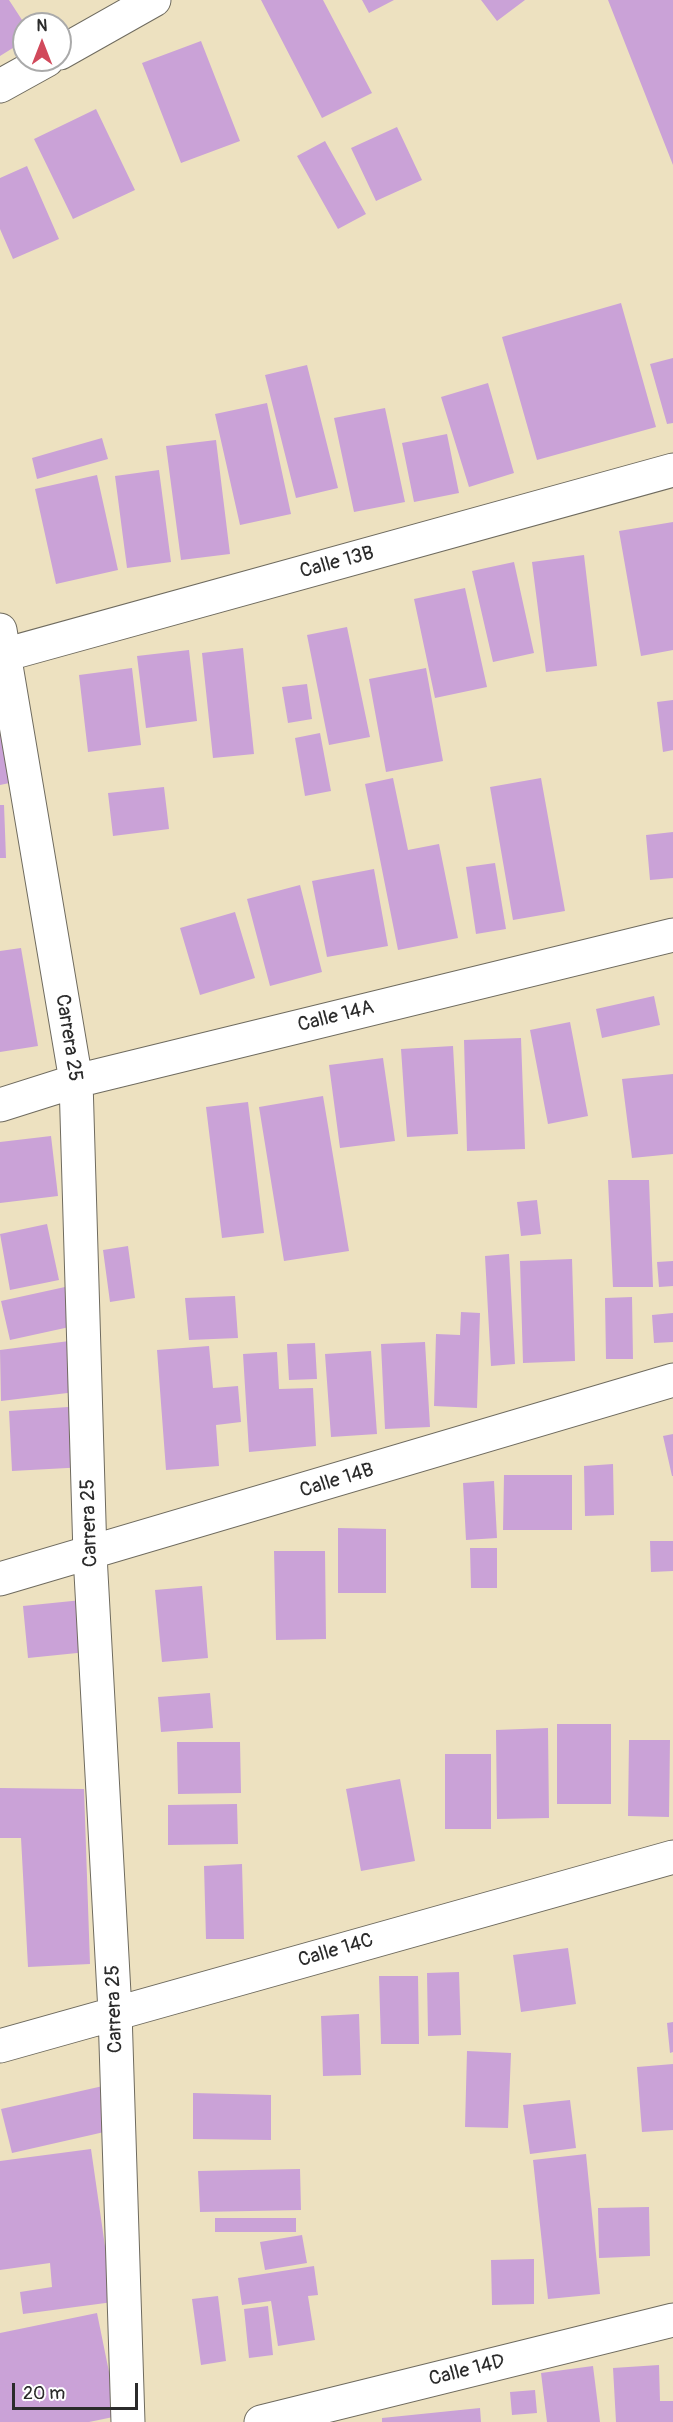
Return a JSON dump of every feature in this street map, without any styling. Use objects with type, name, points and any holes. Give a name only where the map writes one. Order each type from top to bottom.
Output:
[{"type":"street","points":[[72,46],[154,0]]},
{"type":"street","points":[[0,86],[25,72]]},
{"type":"street","name":"Calle 13B","points":[[2,647],[673,470]]},
{"type":"street","name":"Carrera 25","points":[[2,647],[76,1081],[90,1555],[115,2012],[128,2422]]},
{"type":"street","name":"Calle 14A","points":[[0,1105],[76,1081],[673,935]]},
{"type":"street","name":"Calle 14B","points":[[0,1579],[90,1555],[673,1380]]},
{"type":"street","name":"Calle 14C","points":[[0,2046],[673,1857]]},
{"type":"street","name":"Calle 14D","points":[[261,2422],[673,2320]]},
{"type":"building","points":[[0,0],[9,0],[17,12],[12,12],[12,48],[0,56]]},
{"type":"building","points":[[261,0],[323,0],[372,93],[322,118]]},
{"type":"building","points":[[362,0],[394,0],[369,13]]},
{"type":"building","points":[[481,0],[525,0],[497,21]]},
{"type":"building","points":[[608,0],[673,0],[673,165]]},
{"type":"building","points":[[201,41],[240,141],[181,163],[142,63]]},
{"type":"building","points":[[96,109],[135,190],[73,219],[34,139]]},
{"type":"building","points":[[397,127],[422,180],[376,201],[351,148]]},
{"type":"building","points":[[325,141],[366,214],[338,229],[297,156]]},
{"type":"building","points":[[27,166],[59,239],[13,259],[0,229],[0,178]]},
{"type":"building","points":[[621,303],[656,427],[537,460],[502,337]]},
{"type":"building","points":[[673,358],[673,423],[667,424],[650,364]]},
{"type":"building","points":[[307,365],[338,488],[296,498],[265,375]]},
{"type":"building","points":[[488,383],[514,473],[469,487],[441,397]]},
{"type":"building","points":[[267,403],[291,514],[240,525],[215,414]]},
{"type":"building","points":[[385,408],[405,502],[354,512],[334,418]]},
{"type":"building","points":[[447,434],[459,493],[414,502],[402,443]]},
{"type":"building","points":[[102,438],[108,459],[37,479],[32,458]]},
{"type":"building","points":[[216,440],[230,554],[181,560],[166,446]]},
{"type":"building","points":[[159,470],[171,562],[127,568],[115,476]]},
{"type":"building","points":[[97,475],[118,570],[56,584],[35,489]]},
{"type":"building","points":[[673,522],[673,650],[641,656],[619,531]]},
{"type":"building","points":[[584,555],[597,666],[546,672],[532,562]]},
{"type":"building","points":[[514,562],[534,653],[493,662],[472,571]]},
{"type":"building","points":[[465,588],[487,687],[435,698],[414,599]]},
{"type":"building","points":[[347,627],[370,737],[329,745],[307,635]]},
{"type":"building","points":[[243,648],[254,754],[213,758],[202,653]]},
{"type":"building","points":[[189,650],[197,721],[146,728],[137,656]]},
{"type":"building","points":[[132,668],[141,745],[88,752],[79,675]]},
{"type":"building","points":[[426,668],[443,761],[386,772],[369,679]]},
{"type":"building","points":[[307,684],[312,719],[288,723],[282,687]]},
{"type":"building","points":[[673,700],[673,750],[663,752],[657,702]]},
{"type":"building","points":[[0,701],[19,781],[0,785]]},
{"type":"building","points":[[320,733],[331,791],[305,796],[295,738]]},
{"type":"building","points":[[393,778],[408,850],[439,844],[458,938],[398,950],[365,784]]},
{"type":"building","points":[[541,778],[565,911],[513,920],[490,787]]},
{"type":"building","points":[[164,787],[169,829],[113,836],[108,793]]},
{"type":"building","points":[[0,805],[4,805],[6,858],[0,858]]},
{"type":"building","points":[[673,832],[673,878],[650,880],[646,835]]},
{"type":"building","points":[[495,863],[506,929],[476,934],[466,867]]},
{"type":"building","points":[[374,869],[388,946],[327,957],[312,881]]},
{"type":"building","points":[[300,885],[322,972],[270,986],[247,899]]},
{"type":"building","points":[[235,912],[255,978],[200,995],[180,928]]},
{"type":"building","points":[[21,948],[38,1046],[0,1052],[0,951]]},
{"type":"building","points":[[654,996],[660,1025],[602,1038],[596,1009]]},
{"type":"building","points":[[570,1022],[588,1116],[548,1124],[530,1030]]},
{"type":"building","points":[[521,1038],[525,1149],[467,1151],[464,1040]]},
{"type":"building","points":[[453,1046],[458,1134],[407,1137],[401,1049]]},
{"type":"building","points":[[383,1058],[395,1141],[340,1148],[329,1065]]},
{"type":"building","points":[[673,1074],[673,1154],[632,1158],[622,1079]]},
{"type":"building","points":[[323,1096],[349,1251],[284,1261],[259,1107]]},
{"type":"building","points":[[248,1102],[264,1233],[222,1238],[206,1107]]},
{"type":"building","points":[[51,1136],[58,1196],[0,1203],[0,1142]]},
{"type":"building","points":[[608,1180],[649,1180],[653,1287],[613,1287]]},
{"type":"building","points":[[537,1200],[541,1234],[521,1236],[517,1202]]},
{"type":"building","points":[[47,1224],[59,1280],[10,1290],[0,1234]]},
{"type":"building","points":[[128,1246],[135,1298],[110,1302],[103,1250]]},
{"type":"building","points":[[509,1254],[515,1364],[491,1366],[485,1256]]},
{"type":"building","points":[[572,1259],[575,1361],[523,1363],[520,1261]]},
{"type":"building","points":[[673,1261],[673,1286],[659,1287],[657,1262]]},
{"type":"building","points":[[65,1287],[74,1326],[10,1340],[1,1301]]},
{"type":"building","points":[[235,1296],[238,1338],[189,1340],[185,1298]]},
{"type":"building","points":[[632,1297],[633,1359],[606,1359],[605,1298]]},
{"type":"building","points":[[461,1312],[480,1313],[477,1408],[434,1406],[436,1334],[460,1335]]},
{"type":"building","points":[[673,1313],[673,1342],[654,1343],[652,1315]]},
{"type":"building","points":[[77,1340],[84,1391],[1,1401],[0,1350]]},
{"type":"building","points":[[425,1342],[430,1427],[385,1429],[381,1344]]},
{"type":"building","points":[[315,1343],[317,1379],[289,1380],[287,1344]]},
{"type":"building","points":[[209,1346],[213,1388],[238,1386],[241,1422],[216,1425],[219,1466],[166,1470],[157,1350]]},
{"type":"building","points":[[371,1351],[377,1434],[331,1437],[325,1354]]},
{"type":"building","points":[[277,1352],[279,1389],[313,1388],[316,1446],[249,1452],[243,1354]]},
{"type":"building","points":[[83,1406],[86,1467],[12,1471],[9,1411]]},
{"type":"building","points":[[673,1434],[673,1476],[672,1476],[663,1436]]},
{"type":"building","points":[[613,1464],[614,1515],[585,1516],[584,1466]]},
{"type":"building","points":[[504,1475],[572,1475],[572,1530],[503,1530]]},
{"type":"building","points":[[494,1481],[497,1538],[466,1540],[463,1483]]},
{"type":"building","points":[[338,1528],[386,1529],[386,1593],[338,1593]]},
{"type":"building","points":[[650,1541],[673,1541],[673,1571],[651,1572]]},
{"type":"building","points":[[470,1548],[497,1548],[497,1588],[471,1588]]},
{"type":"building","points":[[274,1551],[325,1551],[326,1639],[276,1640]]},
{"type":"building","points":[[202,1586],[208,1658],[162,1662],[155,1590]]},
{"type":"building","points":[[82,1600],[87,1652],[28,1658],[23,1606]]},
{"type":"building","points":[[210,1693],[213,1728],[161,1732],[158,1697]]},
{"type":"building","points":[[557,1724],[611,1724],[611,1804],[557,1804]]},
{"type":"building","points":[[548,1728],[549,1818],[497,1819],[496,1730]]},
{"type":"building","points":[[629,1740],[670,1740],[669,1817],[628,1816]]},
{"type":"building","points":[[177,1742],[240,1742],[241,1793],[178,1794]]},
{"type":"building","points":[[445,1754],[491,1754],[491,1829],[445,1829]]},
{"type":"building","points":[[400,1779],[415,1861],[361,1871],[346,1789]]},
{"type":"building","points":[[0,1788],[84,1789],[90,1964],[28,1967],[21,1838],[0,1838]]},
{"type":"building","points":[[237,1804],[238,1844],[168,1845],[168,1805]]},
{"type":"building","points":[[242,1864],[244,1939],[206,1939],[204,1866]]},
{"type":"building","points":[[568,1948],[576,2004],[521,2012],[513,1955]]},
{"type":"building","points":[[459,1972],[461,2035],[428,2036],[427,1973]]},
{"type":"building","points":[[379,1976],[418,1976],[419,2044],[381,2044]]},
{"type":"building","points":[[359,2014],[361,2075],[323,2076],[321,2016]]},
{"type":"building","points":[[673,2022],[673,2052],[670,2053],[667,2023]]},
{"type":"building","points":[[467,2051],[511,2053],[508,2128],[465,2127]]},
{"type":"building","points":[[673,2064],[673,2130],[642,2132],[637,2067]]},
{"type":"building","points":[[103,2086],[113,2130],[12,2153],[1,2109]]},
{"type":"building","points":[[193,2093],[271,2095],[271,2140],[193,2139]]},
{"type":"building","points":[[570,2100],[576,2148],[530,2154],[523,2105]]},
{"type":"building","points":[[91,2149],[113,2302],[23,2314],[20,2292],[52,2287],[50,2263],[0,2270],[0,2161]]},
{"type":"building","points":[[586,2154],[600,2294],[548,2299],[533,2160]]},
{"type":"building","points":[[300,2169],[301,2210],[200,2212],[198,2171]]},
{"type":"building","points":[[649,2207],[650,2256],[599,2258],[598,2208]]},
{"type":"building","points":[[215,2218],[296,2218],[296,2232],[215,2232]]},
{"type":"building","points":[[302,2235],[307,2263],[265,2270],[260,2242]]},
{"type":"building","points":[[534,2259],[534,2304],[492,2305],[491,2260]]},
{"type":"building","points":[[314,2266],[318,2295],[308,2296],[315,2340],[278,2346],[271,2301],[242,2305],[238,2278]]},
{"type":"building","points":[[218,2296],[226,2361],[201,2365],[192,2299]]},
{"type":"building","points":[[268,2306],[273,2355],[249,2358],[244,2309]]},
{"type":"building","points":[[97,2313],[118,2416],[89,2422],[0,2422],[0,2333]]},
{"type":"building","points":[[659,2365],[660,2401],[673,2401],[673,2422],[616,2422],[613,2368]]},
{"type":"building","points":[[593,2366],[600,2422],[547,2422],[541,2373]]},
{"type":"building","points":[[535,2390],[537,2413],[512,2415],[510,2392]]},
{"type":"building","points":[[480,2408],[481,2422],[382,2422],[382,2418]]}]
